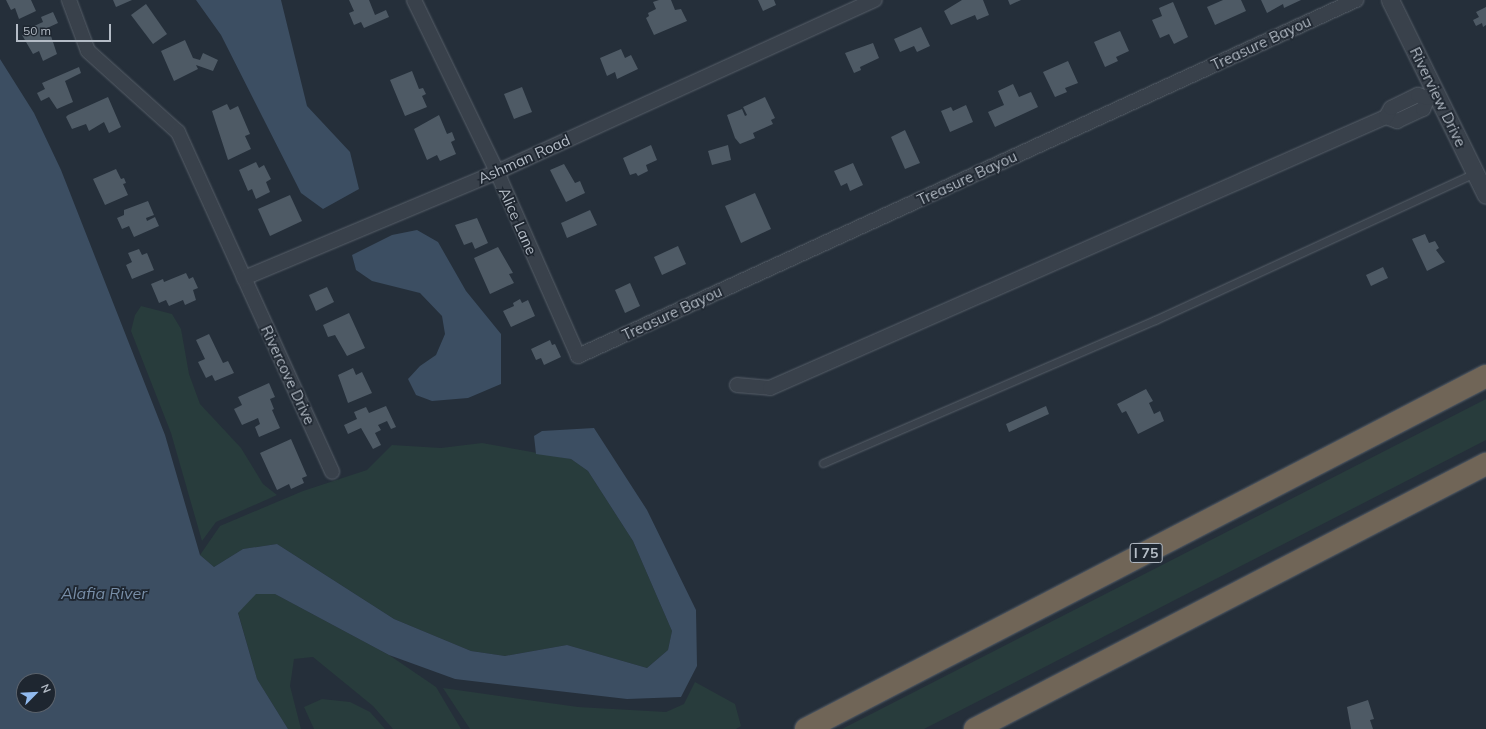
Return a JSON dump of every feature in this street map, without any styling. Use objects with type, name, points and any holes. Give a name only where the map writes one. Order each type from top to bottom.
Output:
[{"type":"highway","name":"I 75","points":[[806,729],[1486,376]]},
{"type":"highway","points":[[975,729],[1486,464]]},
{"type":"street","points":[[69,0],[88,51],[178,132],[244,278]]},
{"type":"street","name":"Alice Lane","points":[[414,0],[496,172],[578,356]]},
{"type":"street","name":"Ashman Road","points":[[244,278],[496,172],[875,0]]},
{"type":"street","name":"Treasure Bayou","points":[[578,356],[1356,0]]},
{"type":"street","name":"Riverview Drive","points":[[1390,0],[1432,96],[1486,195]]},
{"type":"street","points":[[737,385],[770,388],[1386,117],[1391,108],[1418,95],[1432,96]]},
{"type":"street","name":"Rivercove Drive","points":[[244,278],[332,472]]},
{"type":"lane","points":[[823,463],[1155,320],[1475,173]]},
{"type":"green space","points":[[141,306],[172,314],[181,329],[189,374],[200,404],[241,448],[263,484],[277,495],[216,522],[202,541],[171,433],[131,331],[135,315]]},
{"type":"green space","points":[[1486,399],[1486,440],[924,729],[842,729]]},
{"type":"green space","points":[[482,443],[571,459],[588,471],[633,541],[672,631],[668,650],[647,668],[567,645],[505,656],[471,651],[394,619],[277,544],[243,549],[214,567],[200,555],[220,526],[303,491],[367,470],[392,445],[441,448]]},
{"type":"green space","points":[[255,594],[275,594],[389,655],[436,687],[461,729],[393,729],[373,706],[313,657],[294,659],[290,686],[301,729],[288,729],[257,679],[238,612]]},
{"type":"green space","points":[[695,682],[735,704],[741,726],[736,729],[470,729],[443,688],[578,707],[666,712],[684,704]]},
{"type":"green space","points":[[322,699],[350,702],[370,712],[385,729],[314,729],[304,707]]},
{"type":"water","points":[[196,0],[281,0],[307,106],[350,152],[359,189],[323,209],[301,193],[221,35]]},
{"type":"water","name":"Alafia River","points":[[0,59],[34,113],[61,170],[165,435],[200,555],[214,567],[243,549],[277,544],[394,619],[471,651],[505,656],[567,645],[647,668],[668,650],[672,631],[633,541],[588,471],[571,459],[536,454],[534,436],[542,431],[594,428],[647,510],[696,610],[697,666],[681,697],[627,699],[455,679],[389,655],[275,594],[256,594],[238,613],[257,679],[288,729],[0,729]]},
{"type":"water","points":[[417,230],[438,242],[466,291],[501,334],[501,384],[468,398],[432,401],[416,395],[408,379],[420,366],[436,355],[445,334],[442,316],[420,293],[372,281],[356,270],[352,255],[392,235]]},
{"type":"building","points":[[6,0],[31,0],[36,11],[19,19],[15,8],[11,10]]},
{"type":"building","points":[[113,0],[132,0],[116,7]]},
{"type":"building","points":[[349,0],[369,0],[375,15],[386,10],[389,17],[364,28],[361,22],[354,25],[349,13],[354,11]]},
{"type":"building","points":[[659,0],[671,0],[675,10],[681,9],[687,21],[654,35],[646,18],[649,16],[648,13],[656,9],[653,2]]},
{"type":"building","points":[[758,0],[774,0],[776,5],[763,11]]},
{"type":"building","points":[[962,0],[983,0],[989,15],[977,20],[975,15],[951,25],[944,11]]},
{"type":"building","points":[[1008,0],[1021,0],[1010,5]]},
{"type":"building","points":[[1223,0],[1241,0],[1246,11],[1215,25],[1207,7]]},
{"type":"building","points":[[1261,0],[1301,0],[1284,8],[1283,4],[1267,13]]},
{"type":"building","points":[[1173,2],[1188,37],[1174,44],[1169,34],[1160,38],[1152,20],[1162,16],[1159,8]]},
{"type":"building","points":[[146,4],[167,34],[153,44],[131,15]]},
{"type":"building","points":[[1486,7],[1486,25],[1483,27],[1482,23],[1476,26],[1473,20],[1479,17],[1476,12]]},
{"type":"building","points":[[53,12],[58,23],[45,29],[48,34],[50,33],[57,54],[43,61],[39,51],[33,54],[22,35],[25,34],[23,31],[43,22],[41,17]]},
{"type":"building","points":[[921,27],[930,46],[917,52],[914,46],[900,52],[894,39]]},
{"type":"building","points":[[1120,31],[1129,51],[1116,57],[1118,61],[1105,67],[1094,42]]},
{"type":"building","points":[[185,40],[193,58],[200,60],[203,53],[218,60],[213,71],[196,65],[198,69],[174,81],[161,51]]},
{"type":"building","points":[[873,43],[879,58],[860,67],[861,70],[854,73],[845,53]]},
{"type":"building","points":[[621,49],[625,58],[631,55],[638,69],[617,79],[615,72],[607,76],[600,58]]},
{"type":"building","points":[[1068,61],[1078,83],[1065,88],[1067,92],[1055,97],[1043,72]]},
{"type":"building","points":[[79,67],[81,73],[65,81],[73,102],[57,109],[49,97],[41,101],[37,93],[45,89],[42,83]]},
{"type":"building","points":[[412,71],[419,89],[423,88],[426,94],[422,96],[427,107],[405,116],[390,80]]},
{"type":"building","points":[[1013,84],[1019,97],[1031,92],[1038,107],[995,127],[988,112],[1004,105],[998,91]]},
{"type":"building","points":[[522,87],[532,112],[514,119],[504,94]]},
{"type":"building","points":[[108,97],[121,127],[109,133],[104,122],[89,131],[86,124],[72,129],[66,117],[68,115]]},
{"type":"building","points":[[765,97],[775,118],[771,120],[773,124],[753,133],[755,138],[740,144],[735,138],[727,115],[742,109],[745,116],[747,115],[743,107]]},
{"type":"building","points":[[227,104],[230,110],[238,106],[250,134],[245,136],[251,149],[228,160],[212,111]]},
{"type":"building","points":[[966,105],[973,122],[950,132],[941,111],[951,107],[953,111]]},
{"type":"building","points":[[439,115],[447,134],[452,132],[455,140],[451,142],[456,154],[440,161],[437,155],[427,160],[414,129]]},
{"type":"building","points":[[905,130],[920,163],[905,169],[891,137]]},
{"type":"building","points":[[651,145],[657,160],[646,165],[648,171],[638,176],[636,173],[630,175],[623,158]]},
{"type":"building","points":[[728,145],[731,160],[712,165],[708,151]]},
{"type":"building","points":[[256,162],[259,168],[264,165],[271,179],[266,182],[270,192],[256,199],[252,189],[248,191],[239,170]]},
{"type":"building","points":[[853,163],[863,185],[850,191],[847,183],[841,186],[834,171]]},
{"type":"building","points":[[564,164],[575,183],[580,181],[585,193],[566,202],[550,170]]},
{"type":"building","points":[[116,169],[121,179],[124,178],[126,183],[123,184],[128,195],[105,205],[93,179]]},
{"type":"building","points":[[755,193],[771,229],[741,243],[725,206]]},
{"type":"building","points":[[290,195],[302,221],[270,236],[258,209]]},
{"type":"building","points":[[148,201],[154,215],[146,218],[147,221],[155,217],[159,226],[134,237],[129,226],[122,229],[117,218],[124,215],[124,210]]},
{"type":"building","points":[[590,210],[597,225],[567,238],[561,223]]},
{"type":"building","points":[[477,218],[488,243],[475,249],[472,242],[464,245],[455,225]]},
{"type":"building","points":[[1425,234],[1429,243],[1435,241],[1439,248],[1436,250],[1445,262],[1427,271],[1412,239]]},
{"type":"building","points":[[678,246],[686,264],[662,275],[654,257]]},
{"type":"building","points":[[498,247],[513,273],[509,274],[514,283],[490,294],[474,258]]},
{"type":"building","points":[[139,249],[142,255],[147,253],[154,270],[132,279],[126,265],[132,262],[128,253]]},
{"type":"building","points":[[1383,267],[1388,278],[1371,286],[1366,275]]},
{"type":"building","points":[[186,273],[189,279],[193,277],[198,288],[193,290],[196,300],[185,305],[183,300],[169,306],[166,300],[159,303],[151,284],[163,279],[164,282]]},
{"type":"building","points":[[630,283],[640,306],[625,313],[615,290]]},
{"type":"building","points":[[327,287],[334,302],[316,311],[309,295]]},
{"type":"building","points":[[520,299],[522,303],[528,300],[535,316],[511,327],[503,311],[514,306],[513,303]]},
{"type":"building","points":[[349,313],[365,348],[347,356],[335,335],[328,337],[323,325]]},
{"type":"building","points":[[209,334],[223,363],[228,361],[234,373],[215,381],[212,375],[206,378],[198,362],[205,359],[196,340]]},
{"type":"building","points":[[550,340],[552,345],[555,344],[561,357],[544,365],[541,358],[536,360],[531,349]]},
{"type":"building","points":[[353,368],[356,375],[362,372],[372,393],[348,403],[338,375]]},
{"type":"building","points":[[269,383],[275,397],[270,399],[274,409],[272,410],[280,428],[259,437],[255,427],[260,424],[258,418],[242,425],[234,409],[242,405],[238,397]]},
{"type":"building","points":[[1146,389],[1153,401],[1149,403],[1154,414],[1160,411],[1164,421],[1138,434],[1126,411],[1122,413],[1117,404]]},
{"type":"building","points":[[386,406],[396,427],[391,429],[387,421],[378,425],[381,430],[375,433],[381,445],[373,449],[361,428],[348,434],[344,425],[357,419],[354,412],[366,407],[369,413]]},
{"type":"building","points":[[1046,406],[1049,414],[1009,432],[1006,424]]},
{"type":"building","points":[[291,439],[307,476],[302,478],[304,483],[291,489],[289,484],[277,490],[260,453]]},
{"type":"building","points":[[1368,700],[1374,719],[1370,720],[1373,729],[1351,729],[1347,707]]}]
